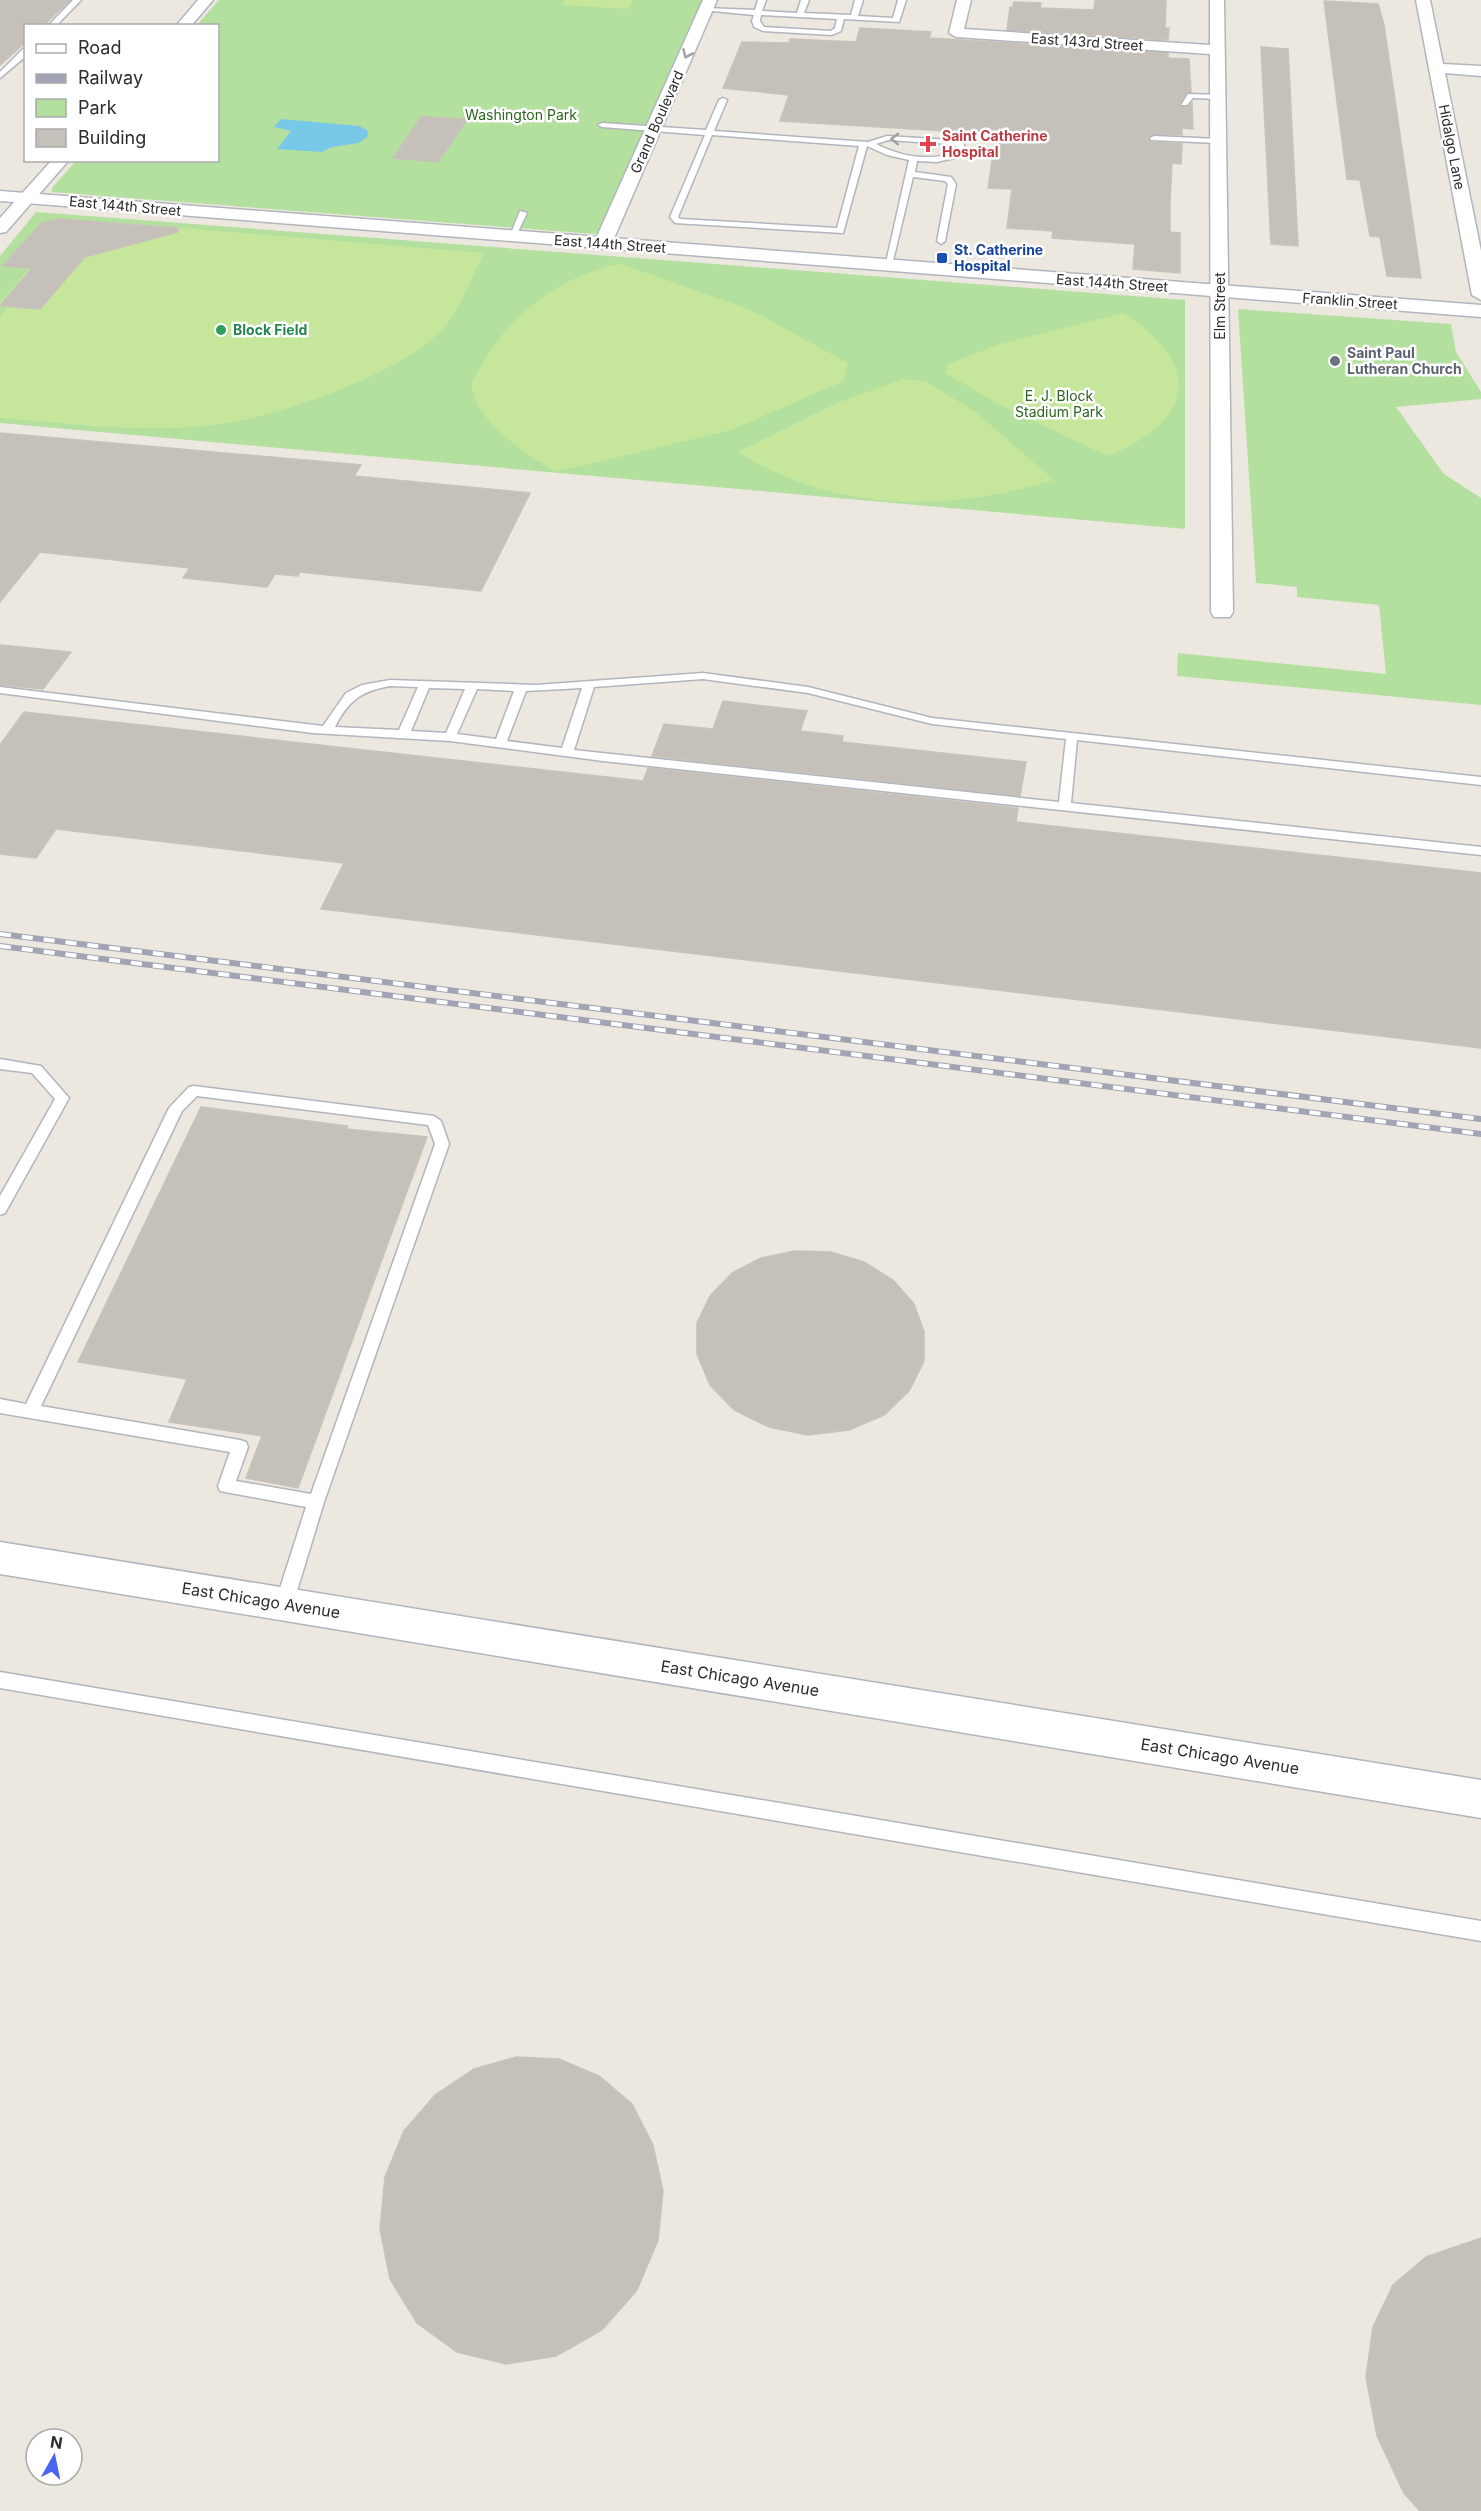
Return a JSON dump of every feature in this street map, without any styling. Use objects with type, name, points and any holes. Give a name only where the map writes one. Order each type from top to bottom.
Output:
[{"type":"street","points":[[185,24],[206,0]]},
{"type":"street","name":"East 143rd Street","points":[[964,0],[956,33],[1218,50]]},
{"type":"street","name":"Elm Street","points":[[1217,0],[1222,612]]},
{"type":"street","name":"Hidalgo Lane","points":[[1423,0],[1481,295]]},
{"type":"street","name":"Grand Boulevard","points":[[603,243],[708,5]]},
{"type":"street","points":[[1437,68],[1481,71]]},
{"type":"street","points":[[0,228],[59,162]]},
{"type":"street","name":"East 144th Street","points":[[0,196],[1220,291]]},
{"type":"street","name":"Franklin Street","points":[[1220,291],[1481,311]]},
{"type":"street","name":"East Chicago Avenue","points":[[0,1557],[1481,1799]]},
{"type":"lane","points":[[53,24],[77,0]]},
{"type":"lane","points":[[762,0],[757,13],[758,27],[778,31],[832,33],[838,29],[842,17]]},
{"type":"lane","points":[[800,15],[805,0]]},
{"type":"lane","points":[[854,18],[859,0]]},
{"type":"lane","points":[[708,5],[757,13],[896,20],[902,0]]},
{"type":"lane","points":[[0,76],[24,53]]},
{"type":"lane","points":[[1184,103],[1191,96],[1218,98]]},
{"type":"lane","points":[[723,100],[674,217],[678,221],[840,231],[867,143]]},
{"type":"lane","points":[[602,125],[867,143],[887,138],[951,142],[961,146],[960,154],[946,159],[914,158],[886,154],[867,143]]},
{"type":"lane","points":[[1183,129],[1184,139]]},
{"type":"lane","points":[[1154,138],[1218,141]]},
{"type":"lane","points":[[888,265],[914,158]]},
{"type":"lane","points":[[910,174],[941,177],[948,179],[952,184],[941,241]]},
{"type":"lane","points":[[512,236],[523,213]]},
{"type":"lane","points":[[327,730],[343,699],[369,686],[390,683],[521,688],[703,676],[808,690],[932,721],[1481,780]]},
{"type":"lane","points":[[567,752],[589,684]]},
{"type":"lane","points":[[404,733],[425,685]]},
{"type":"lane","points":[[450,737],[472,687]]},
{"type":"lane","points":[[500,743],[521,688]]},
{"type":"lane","points":[[0,690],[327,730],[450,737],[567,752],[1481,851]]},
{"type":"lane","points":[[1065,805],[1072,736]]},
{"type":"lane","points":[[0,1064],[36,1070],[62,1098],[0,1209]]},
{"type":"lane","points":[[32,1411],[176,1108],[194,1091],[434,1121],[442,1144],[316,1502],[284,1604]]},
{"type":"lane","points":[[0,1406],[240,1447],[226,1486],[316,1502]]},
{"type":"lane","points":[[0,1680],[1481,1931]]},
{"type":"green space","name":"Washington Park","points":[[219,0],[702,0],[600,232],[594,234],[52,192],[52,188],[75,162],[219,162],[219,24],[198,24]]},
{"type":"green space","points":[[566,0],[633,0],[629,9],[563,5]]},
{"type":"green space","name":"E. J. Block Stadium Park","points":[[36,212],[1185,300],[1185,529],[0,423],[0,256]]},
{"type":"green space","name":"Block Field","points":[[133,224],[484,253],[452,317],[437,335],[382,371],[310,401],[228,423],[171,428],[114,427],[0,418],[0,317],[7,307],[0,307],[0,302],[49,246]]},
{"type":"green space","points":[[621,264],[751,310],[848,363],[844,381],[731,430],[556,472],[518,447],[492,424],[475,399],[473,380],[495,344],[509,327],[542,298],[580,276]]},
{"type":"green space","points":[[1238,309],[1451,324],[1456,352],[1481,392],[1481,399],[1396,407],[1444,474],[1481,498],[1481,705],[1177,676],[1178,653],[1386,674],[1379,605],[1297,597],[1297,587],[1256,583]]},
{"type":"green space","points":[[1123,313],[1149,333],[1167,352],[1177,372],[1178,391],[1172,409],[1158,426],[1137,442],[1108,456],[996,403],[946,373],[948,364],[1000,344]]},
{"type":"green space","points":[[903,379],[925,381],[974,411],[1054,480],[1014,491],[973,498],[892,501],[852,496],[813,486],[775,472],[738,452],[837,403]]},
{"type":"water","points":[[281,119],[359,126],[367,130],[368,136],[359,143],[332,147],[322,152],[277,149],[291,131],[274,127]]},
{"type":"building","points":[[0,0],[70,0],[45,24],[24,24],[24,44],[0,65]]},
{"type":"building","points":[[1095,0],[1166,0],[1165,28],[1169,28],[1168,40],[1007,30],[1010,7],[1013,7],[1014,2],[1041,3],[1040,8],[1094,10]]},
{"type":"building","points":[[1324,1],[1378,4],[1384,25],[1421,278],[1387,276],[1380,237],[1370,236],[1360,180],[1347,179]]},
{"type":"building","points":[[860,28],[931,32],[929,38],[1168,53],[1168,58],[1189,59],[1191,92],[1186,93],[1179,105],[1187,107],[1192,103],[1193,129],[1182,128],[1182,135],[1154,134],[1148,137],[1151,142],[1182,144],[1181,164],[1172,163],[1170,200],[1170,232],[1180,233],[1180,273],[1133,269],[1135,244],[1052,238],[1053,231],[1007,228],[1012,189],[988,188],[996,134],[780,121],[789,95],[723,88],[742,42],[789,43],[790,39],[856,42]]},
{"type":"building","points":[[1261,47],[1288,49],[1298,246],[1271,244]]},
{"type":"building","points":[[422,116],[467,120],[438,162],[393,158]]},
{"type":"building","points":[[58,219],[178,228],[178,232],[85,257],[40,309],[0,306],[32,268],[2,266],[42,223]]},
{"type":"building","points":[[0,433],[361,465],[354,476],[530,493],[481,591],[300,572],[298,576],[275,574],[267,587],[183,578],[190,568],[40,552],[0,602]]},
{"type":"building","points":[[0,645],[71,652],[43,689],[0,685]]},
{"type":"building","points":[[723,701],[807,711],[800,731],[843,736],[842,742],[1026,762],[1020,796],[652,756],[664,724],[713,729]]},
{"type":"building","points":[[24,712],[643,781],[648,768],[1018,808],[1016,822],[1481,873],[1481,1048],[321,909],[344,863],[56,829],[36,858],[0,854],[0,745]]},
{"type":"building","points":[[201,1107],[348,1126],[346,1129],[427,1137],[298,1488],[246,1478],[262,1436],[169,1422],[187,1379],[78,1362]]},
{"type":"building","points":[[795,1251],[831,1252],[864,1262],[893,1280],[914,1304],[924,1332],[924,1361],[909,1391],[884,1415],[849,1430],[808,1435],[769,1427],[734,1410],[710,1385],[697,1354],[697,1323],[710,1296],[732,1273],[761,1258]]},
{"type":"building","points":[[516,2057],[559,2059],[599,2076],[632,2104],[653,2145],[663,2191],[658,2240],[637,2290],[602,2330],[556,2356],[506,2364],[457,2352],[417,2323],[390,2279],[380,2229],[385,2177],[404,2131],[435,2095],[474,2069]]},
{"type":"building","points":[[1481,2238],[1481,2511],[1420,2511],[1404,2493],[1377,2436],[1366,2377],[1373,2327],[1393,2285],[1426,2257]]},
{"type":"railway","points":[[0,934],[1481,1119]]},
{"type":"railway","points":[[0,946],[1481,1134]]},
{"type":"place","name":"Saint Catherine Hospital","points":[[928,144]]},
{"type":"place","name":"St. Catherine Hospital","points":[[942,258]]},
{"type":"place","name":"Block Field","points":[[221,330]]},
{"type":"place","name":"Saint Paul Lutheran Church","points":[[1335,361]]}]
